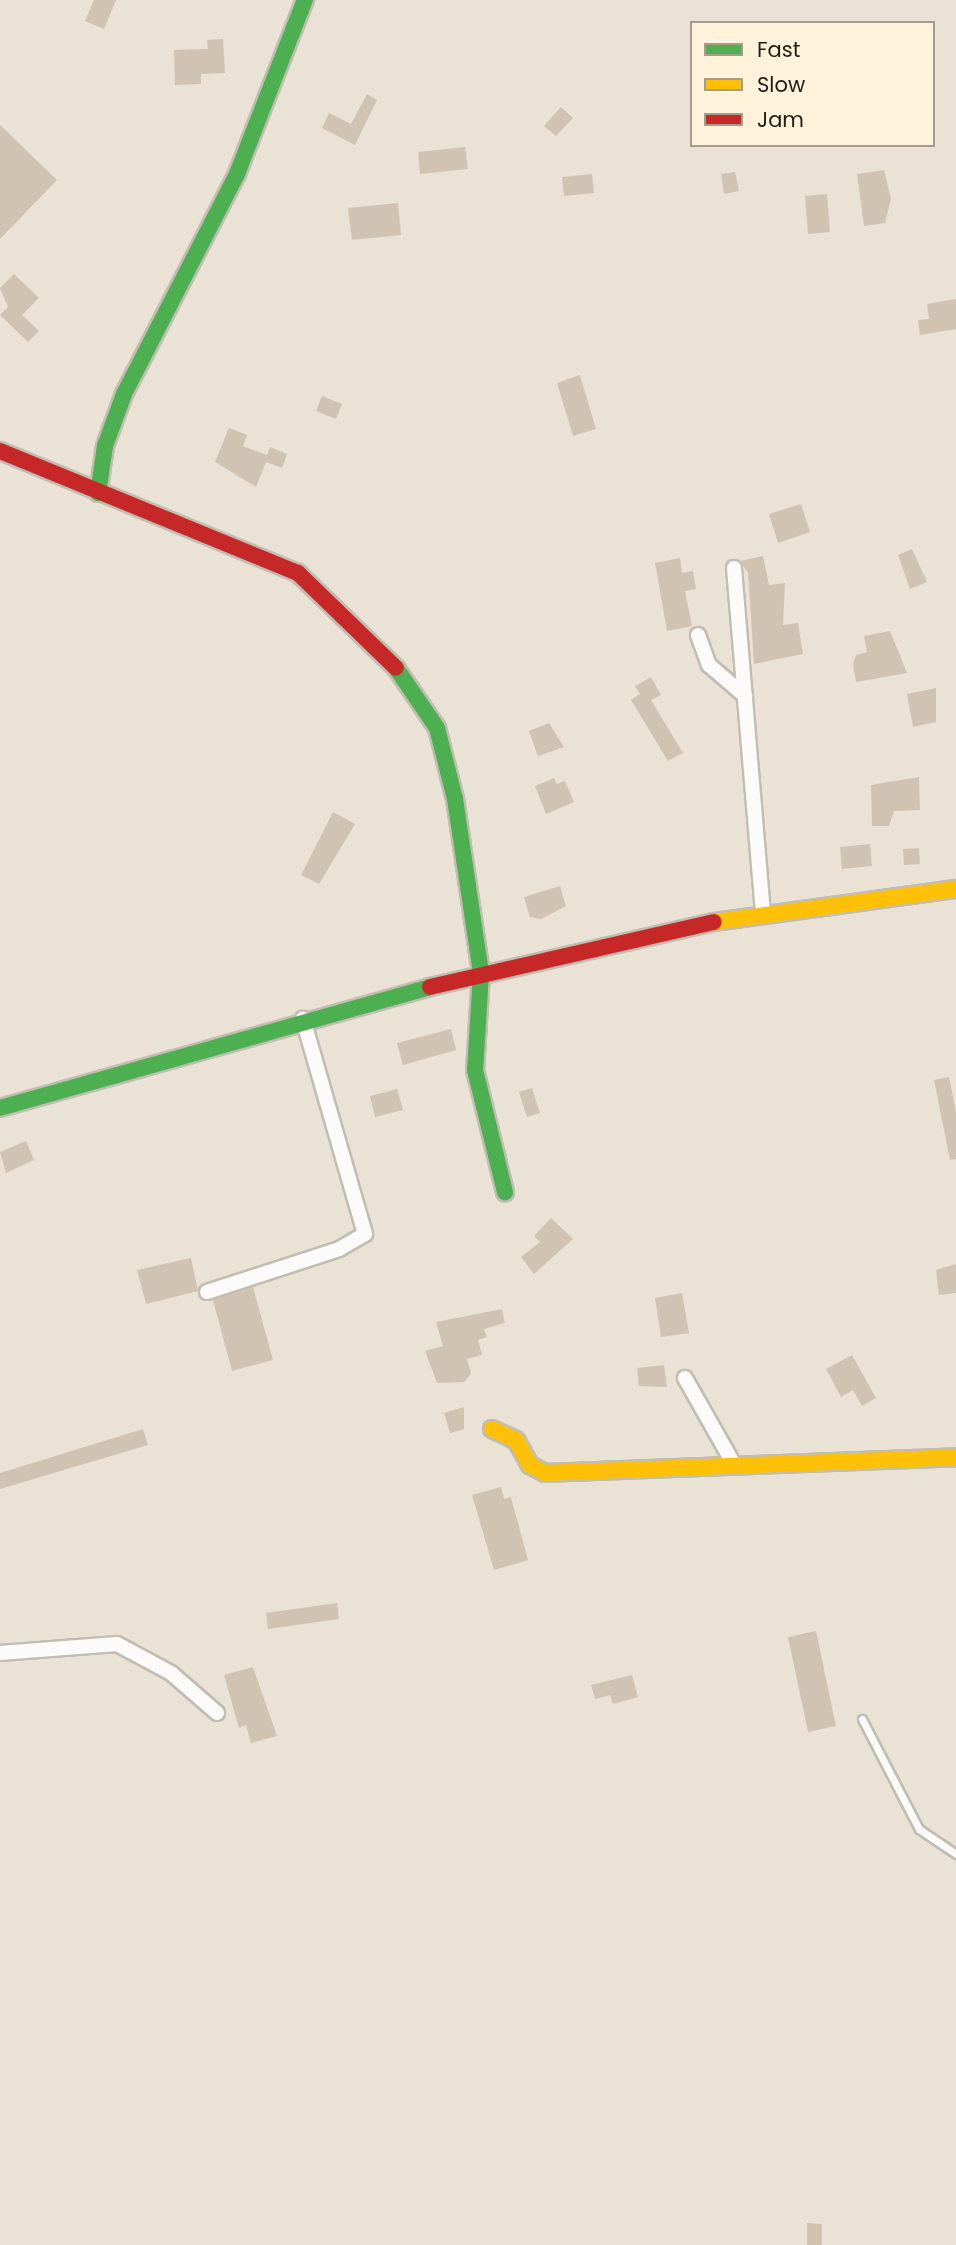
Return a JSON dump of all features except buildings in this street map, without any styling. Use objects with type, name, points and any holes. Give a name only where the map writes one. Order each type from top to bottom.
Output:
[{"type":"street","points":[[97,493],[104,446],[124,394],[237,174],[305,0]]},
{"type":"street","points":[[0,451],[97,493],[298,573],[337,604],[406,678],[438,728],[481,973],[475,1070],[505,1192]]},
{"type":"street","points":[[734,568],[763,911]]},
{"type":"street","points":[[698,635],[709,664],[745,696]]},
{"type":"street","points":[[0,1108],[303,1019],[481,973],[763,911],[956,889]]},
{"type":"street","points":[[207,1292],[365,1234],[303,1019]]},
{"type":"street","points":[[685,1378],[732,1461]]},
{"type":"street","points":[[492,1429],[516,1440],[530,1465],[545,1473],[660,1473],[732,1461],[812,1466],[956,1457]]},
{"type":"street","points":[[0,1653],[117,1644],[171,1673],[217,1713]]},
{"type":"lane","points":[[862,1719],[919,1829],[956,1854]]},
{"type":"traffic: fast","points":[[98,493],[105,446],[124,394],[237,174],[305,0]]},
{"type":"traffic: fast","points":[[396,668],[437,728],[455,799],[481,973],[475,1070],[505,1192]]},
{"type":"traffic: fast","points":[[0,1108],[430,987]]},
{"type":"traffic: slow","points":[[714,922],[956,889]]},
{"type":"traffic: slow","points":[[492,1429],[516,1440],[530,1465],[545,1473],[956,1457]]},
{"type":"traffic: jam","points":[[0,451],[298,573],[396,668]]},
{"type":"traffic: jam","points":[[430,987],[714,922]]}]
